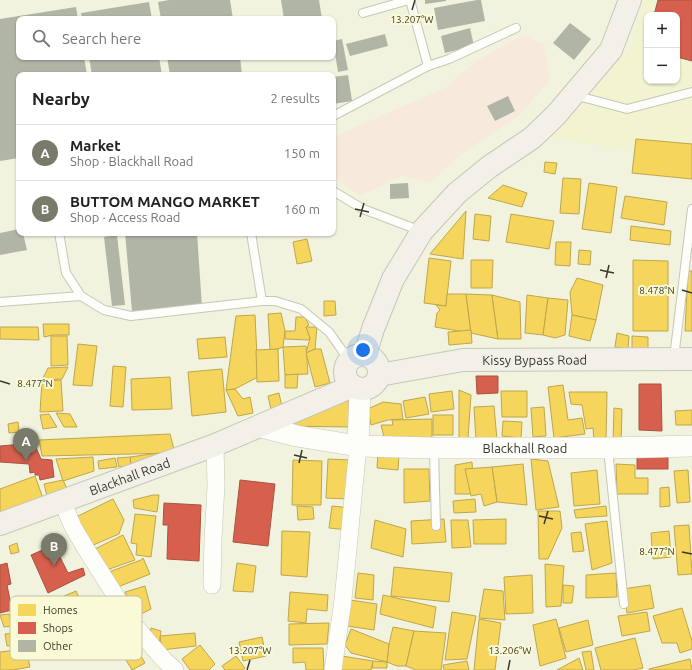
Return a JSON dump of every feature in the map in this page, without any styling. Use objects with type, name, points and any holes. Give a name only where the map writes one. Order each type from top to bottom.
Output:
[{"type":"main road","points":[[357,358],[372,358],[376,362],[379,368],[379,375],[377,381],[372,386],[366,388],[356,387],[348,382],[346,368],[357,358],[373,329],[390,286],[422,231],[457,193],[489,167],[532,138],[556,115],[611,50],[630,0]]},
{"type":"main road","name":"Kissy Bypass Road","points":[[379,375],[463,360],[683,359]]},
{"type":"main road","name":"Blackhall Road","points":[[0,524],[214,445],[356,387]]},
{"type":"street","points":[[333,670],[343,600],[356,471],[358,446],[356,387]]},
{"type":"street","name":"Blackhall Road","points":[[258,426],[297,436],[358,446],[434,448],[608,448],[692,446]]},
{"type":"street","points":[[212,585],[216,486],[214,445]]},
{"type":"street","points":[[62,501],[73,527],[116,596]]},
{"type":"street","points":[[142,634],[164,660],[175,670]]},
{"type":"lane","points":[[363,13],[409,0],[428,66]]},
{"type":"lane","points":[[336,114],[428,66],[449,59],[516,28]]},
{"type":"lane","points":[[573,95],[627,109],[692,92]]},
{"type":"lane","points":[[336,193],[363,209],[422,231]]},
{"type":"lane","points":[[683,359],[692,209]]},
{"type":"lane","points":[[60,236],[66,273],[80,296],[104,310],[131,316],[262,301],[275,301],[301,309],[329,332],[339,346],[357,358]]},
{"type":"lane","points":[[251,236],[262,301]]},
{"type":"lane","points":[[0,302],[80,296]]},
{"type":"lane","points":[[434,448],[436,526]]},
{"type":"lane","points":[[608,448],[624,604]]},
{"type":"shaded area","points":[[645,0],[692,0],[692,160],[549,137],[630,46]]},
{"type":"shaded area","points":[[522,35],[544,44],[550,80],[520,115],[463,153],[429,183],[402,176],[360,196],[336,178],[337,135],[445,88],[473,63]]},
{"type":"building: Homes","points":[[636,139],[692,144],[692,179],[632,173]]},
{"type":"building: Homes","points":[[545,162],[557,163],[555,174],[544,172]]},
{"type":"building: Homes","points":[[563,178],[581,179],[579,214],[560,213]]},
{"type":"building: Homes","points":[[589,183],[617,187],[611,233],[582,229]]},
{"type":"building: Homes","points":[[503,185],[527,193],[522,207],[488,198]]},
{"type":"building: Homes","points":[[625,196],[667,202],[664,225],[621,218]]},
{"type":"building: Homes","points":[[466,211],[463,259],[430,254]]},
{"type":"building: Homes","points":[[475,214],[491,216],[489,241],[473,239]]},
{"type":"building: Homes","points":[[511,214],[554,221],[549,249],[506,242]]},
{"type":"building: Homes","points":[[631,226],[671,231],[670,245],[630,240]]},
{"type":"building: Homes","points":[[307,239],[312,261],[297,264],[293,242]]},
{"type":"building: Homes","points":[[556,242],[571,242],[570,266],[555,265]]},
{"type":"building: Homes","points":[[579,250],[591,251],[590,265],[578,264]]},
{"type":"building: Homes","points":[[429,258],[451,261],[446,306],[424,303]]},
{"type":"building: Homes","points":[[471,260],[493,260],[492,288],[471,288]]},
{"type":"building: Homes","points":[[633,260],[668,261],[668,331],[633,331]]},
{"type":"building: Homes","points":[[688,271],[692,271],[692,331],[685,331]]},
{"type":"building: Homes","points":[[577,278],[603,285],[596,320],[572,315],[570,292]]},
{"type":"building: Homes","points":[[447,294],[466,294],[471,333],[435,327],[437,313],[440,310],[436,305],[446,306]]},
{"type":"building: Homes","points":[[466,294],[492,295],[498,339],[471,333]]},
{"type":"building: Homes","points":[[492,295],[520,302],[521,339],[498,339]]},
{"type":"building: Homes","points":[[527,295],[548,298],[543,335],[525,333]]},
{"type":"building: Homes","points":[[548,298],[568,300],[565,335],[555,338],[543,335]]},
{"type":"building: Homes","points":[[324,301],[335,301],[336,315],[324,316]]},
{"type":"building: Homes","points":[[281,313],[285,331],[283,347],[270,350],[268,314]]},
{"type":"building: Homes","points":[[255,315],[258,377],[235,389],[226,390],[236,316]]},
{"type":"building: Homes","points":[[572,315],[596,320],[590,341],[569,336]]},
{"type":"building: Homes","points":[[296,317],[305,317],[309,325],[306,327],[310,338],[308,340],[285,339],[285,331],[295,331]]},
{"type":"building: Homes","points":[[43,324],[69,324],[69,335],[53,335],[44,337]]},
{"type":"building: Homes","points":[[0,327],[38,327],[39,340],[0,339]]},
{"type":"building: Homes","points":[[306,327],[317,327],[315,349],[306,353],[310,338]]},
{"type":"building: Homes","points":[[471,330],[472,343],[449,345],[448,332]]},
{"type":"building: Homes","points":[[617,333],[629,336],[628,349],[615,347]]},
{"type":"building: Homes","points":[[51,336],[67,336],[68,365],[51,366]]},
{"type":"building: Homes","points":[[632,336],[648,337],[648,354],[632,352]]},
{"type":"building: Homes","points":[[225,337],[227,357],[199,359],[197,339]]},
{"type":"building: Homes","points":[[78,344],[97,346],[92,386],[73,385]]},
{"type":"building: Homes","points":[[306,346],[308,374],[285,375],[283,347]]},
{"type":"building: Homes","points":[[278,349],[279,381],[257,382],[256,350]]},
{"type":"building: Homes","points":[[315,349],[321,349],[330,383],[315,387],[306,353]]},
{"type":"building: Homes","points":[[113,366],[126,367],[123,407],[110,406]]},
{"type":"building: Homes","points":[[68,367],[62,379],[42,380],[48,368]]},
{"type":"building: Homes","points":[[222,369],[226,412],[192,416],[188,372]]},
{"type":"building: Homes","points":[[298,374],[297,388],[285,388],[285,375]]},
{"type":"building: Homes","points":[[170,377],[172,409],[132,410],[131,379]]},
{"type":"building: Homes","points":[[61,380],[63,411],[40,412],[42,381]]},
{"type":"building: Homes","points":[[563,385],[568,420],[582,418],[585,434],[554,438],[548,387]]},
{"type":"building: Homes","points":[[235,389],[243,399],[250,397],[253,413],[238,416],[226,390]]},
{"type":"building: Homes","points":[[459,390],[471,395],[468,438],[459,438]]},
{"type":"building: Homes","points":[[452,391],[454,409],[431,412],[429,394]]},
{"type":"building: Homes","points":[[501,391],[527,391],[527,417],[502,417]]},
{"type":"building: Homes","points":[[569,392],[607,392],[606,441],[594,441],[593,428],[586,429],[582,405],[571,404]]},
{"type":"building: Homes","points":[[279,393],[283,412],[272,414],[268,396]]},
{"type":"building: Homes","points":[[425,397],[429,414],[406,418],[403,401]]},
{"type":"building: Homes","points":[[349,400],[351,427],[281,426]]},
{"type":"building: Homes","points":[[383,402],[401,404],[403,419],[388,420],[371,425],[368,409]]},
{"type":"building: Homes","points":[[494,406],[497,440],[476,440],[474,407]]},
{"type":"building: Homes","points":[[544,407],[546,436],[533,437],[531,408]]},
{"type":"building: Homes","points":[[614,408],[622,409],[621,443],[613,443]]},
{"type":"building: Homes","points":[[692,410],[692,425],[676,425],[675,411]]},
{"type":"building: Homes","points":[[56,413],[70,414],[77,427],[64,427]]},
{"type":"building: Homes","points":[[49,414],[57,427],[43,429],[40,415]]},
{"type":"building: Homes","points":[[433,415],[453,415],[453,435],[433,435]]},
{"type":"building: Homes","points":[[432,419],[432,440],[385,441],[381,425],[393,425],[392,420]]},
{"type":"building: Homes","points":[[503,421],[522,422],[521,438],[502,436]]},
{"type":"building: Homes","points":[[18,422],[19,432],[9,433],[8,424]]},
{"type":"building: Homes","points":[[170,434],[175,453],[42,456],[39,440]]},
{"type":"building: Homes","points":[[378,452],[399,454],[398,470],[377,468]]},
{"type":"building: Homes","points":[[159,453],[162,463],[131,466],[130,457]]},
{"type":"building: Homes","points":[[93,457],[94,471],[63,481],[56,459]]},
{"type":"building: Homes","points":[[130,457],[131,466],[119,467],[117,458]]},
{"type":"building: Homes","points":[[115,458],[117,467],[99,469],[98,461]]},
{"type":"building: Homes","points":[[328,459],[350,460],[348,499],[326,498]]},
{"type":"building: Homes","points":[[531,459],[548,461],[559,507],[536,510]]},
{"type":"building: Homes","points":[[293,460],[322,461],[321,505],[292,505]]},
{"type":"building: Homes","points":[[472,462],[474,494],[455,494],[455,465]]},
{"type":"building: Homes","points":[[523,464],[527,505],[497,502],[492,467]]},
{"type":"building: Homes","points":[[616,464],[635,465],[635,478],[648,478],[648,494],[617,494]]},
{"type":"building: Homes","points":[[492,467],[497,502],[484,506],[481,494],[471,496],[465,469]]},
{"type":"building: Homes","points":[[404,469],[429,469],[430,501],[404,503]]},
{"type":"building: Homes","points":[[597,470],[600,504],[574,506],[571,473]]},
{"type":"building: Homes","points":[[688,470],[690,502],[677,503],[674,471]]},
{"type":"building: Homes","points":[[35,476],[44,501],[0,517],[0,489]]},
{"type":"building: Homes","points":[[63,480],[69,493],[48,500],[44,484]]},
{"type":"building: Homes","points":[[669,487],[670,506],[660,507],[660,488]]},
{"type":"building: Homes","points":[[159,495],[157,512],[134,508],[133,500]]},
{"type":"building: Homes","points":[[113,499],[124,520],[119,534],[91,546],[76,517]]},
{"type":"building: Homes","points":[[475,499],[476,512],[454,513],[453,501]]},
{"type":"building: Homes","points":[[297,506],[313,507],[314,519],[298,520]]},
{"type":"building: Homes","points":[[332,506],[351,508],[349,530],[329,528]]},
{"type":"building: Homes","points":[[606,506],[607,516],[576,518],[574,510]]},
{"type":"building: Homes","points":[[538,511],[560,511],[562,528],[548,559],[539,559]]},
{"type":"building: Homes","points":[[135,514],[156,516],[151,557],[136,555],[137,544],[131,543]]},
{"type":"building: Homes","points":[[444,519],[446,542],[412,544],[411,521]]},
{"type":"building: Homes","points":[[506,519],[506,544],[474,544],[473,520]]},
{"type":"building: Homes","points":[[375,520],[406,529],[403,557],[371,548]]},
{"type":"building: Homes","points":[[451,520],[468,520],[471,547],[452,548]]},
{"type":"building: Homes","points":[[607,521],[612,563],[592,570],[585,524]]},
{"type":"building: Homes","points":[[689,525],[692,574],[678,575],[674,526]]},
{"type":"building: Homes","points":[[282,531],[310,532],[307,577],[281,575]]},
{"type":"building: Homes","points":[[669,531],[671,557],[653,559],[651,533]]},
{"type":"building: Homes","points":[[581,532],[584,551],[573,552],[571,533]]},
{"type":"building: Homes","points":[[123,535],[135,560],[104,571],[95,549]]},
{"type":"building: Homes","points":[[17,543],[19,552],[11,554],[9,546]]},
{"type":"building: Homes","points":[[143,558],[150,574],[118,587],[109,572]]},
{"type":"building: Homes","points":[[237,563],[256,566],[253,592],[233,591]]},
{"type":"building: Homes","points":[[545,564],[564,566],[561,606],[546,607]]},
{"type":"building: Homes","points":[[394,567],[452,573],[449,602],[391,596]]},
{"type":"building: Homes","points":[[358,573],[374,575],[373,600],[355,598]]},
{"type":"building: Homes","points":[[616,573],[617,597],[586,598],[586,575]]},
{"type":"building: Homes","points":[[532,575],[533,613],[506,614],[504,577]]},
{"type":"building: Homes","points":[[563,585],[574,586],[572,603],[563,603]]},
{"type":"building: Homes","points":[[650,585],[654,608],[627,613],[623,589]]},
{"type":"building: Homes","points":[[145,586],[151,609],[142,614],[142,596],[127,596],[125,592]]},
{"type":"building: Homes","points":[[484,589],[503,591],[505,620],[479,618]]},
{"type":"building: Homes","points":[[76,591],[78,596],[64,596]]},
{"type":"building: Homes","points":[[290,592],[328,595],[327,611],[307,609],[306,623],[288,621]]},
{"type":"building: Homes","points":[[383,595],[436,607],[433,628],[380,614]]},
{"type":"building: Homes","points":[[350,600],[377,604],[374,630],[347,626]]},
{"type":"building: Homes","points":[[682,608],[692,641],[692,649],[680,653],[677,643],[662,643],[653,616]]},
{"type":"building: Homes","points":[[452,612],[476,616],[467,659],[445,660]]},
{"type":"building: Homes","points":[[647,612],[650,631],[622,636],[618,616]]},
{"type":"building: Homes","points":[[9,614],[10,626],[4,627],[0,615]]},
{"type":"building: Homes","points":[[479,619],[501,623],[495,670],[474,670]]},
{"type":"building: Homes","points":[[556,619],[566,658],[540,666],[533,625]]},
{"type":"building: Homes","points":[[588,620],[593,645],[566,652],[559,628]]},
{"type":"building: Homes","points":[[329,623],[327,644],[289,645],[289,624]]},
{"type":"building: Homes","points":[[393,627],[414,631],[406,666],[397,666],[387,662]]},
{"type":"building: Homes","points":[[151,628],[161,631],[159,646],[149,639]]},
{"type":"building: Homes","points":[[351,629],[389,644],[387,662],[351,653],[345,645]]},
{"type":"building: Homes","points":[[414,631],[446,633],[441,670],[416,670],[406,666]]},
{"type":"building: Homes","points":[[195,633],[196,646],[162,650],[160,636]]},
{"type":"building: Homes","points":[[5,634],[10,634],[10,646],[7,646]]},
{"type":"building: Homes","points":[[262,637],[266,656],[243,661],[239,642]]},
{"type":"building: Homes","points":[[635,638],[643,668],[633,670],[601,670],[595,648]]},
{"type":"building: Homes","points":[[200,645],[215,664],[209,670],[190,670],[182,659]]},
{"type":"building: Homes","points":[[293,648],[323,648],[324,670],[306,670],[305,662],[293,663]]},
{"type":"building: Homes","points":[[10,651],[10,660],[28,660],[30,667],[13,670],[0,670],[0,652]]},
{"type":"building: Homes","points":[[591,651],[594,670],[586,670],[582,652]]},
{"type":"building: Homes","points":[[236,656],[245,668],[242,670],[225,670],[222,666]]},
{"type":"building: Homes","points":[[342,656],[373,661],[371,670],[340,670]]},
{"type":"building: Homes","points":[[142,658],[145,663],[132,670],[126,660],[142,660]]},
{"type":"building: Homes","points":[[579,658],[583,670],[557,670]]},
{"type":"building: Homes","points":[[690,659],[692,670],[649,670],[649,669]]},
{"type":"building: Homes","points":[[373,661],[387,662],[387,668],[372,668]]},
{"type":"building: Homes","points":[[467,661],[469,670],[444,670],[443,665]]},
{"type":"building: Shops","points":[[658,0],[692,0],[692,61],[680,58],[680,12],[655,12]]},
{"type":"building: Shops","points":[[476,376],[498,376],[498,393],[477,394]]},
{"type":"building: Shops","points":[[639,384],[661,384],[662,431],[639,430]]},
{"type":"building: Shops","points":[[34,443],[41,459],[52,460],[54,477],[40,480],[39,475],[35,475],[35,472],[30,473],[29,464],[0,462],[0,446]]},
{"type":"building: Shops","points":[[637,453],[668,453],[668,469],[637,469]]},
{"type":"building: Shops","points":[[240,480],[275,484],[268,546],[233,542]]},
{"type":"building: Shops","points":[[164,503],[201,505],[199,561],[167,559],[168,525],[163,525]]},
{"type":"building: Shops","points":[[54,545],[68,573],[83,568],[85,575],[48,593],[31,555]]},
{"type":"building: Shops","points":[[7,563],[11,584],[7,585],[10,600],[10,610],[0,613],[0,565]]},
{"type":"building: Other","points":[[169,0],[230,0],[233,16],[160,16],[158,2]]},
{"type":"building: Other","points":[[281,0],[319,0],[322,16],[284,16]]},
{"type":"building: Other","points":[[425,0],[446,0],[446,1],[425,4]]},
{"type":"building: Other","points":[[481,0],[485,21],[438,30],[434,8]]},
{"type":"building: Other","points":[[149,2],[151,16],[82,16],[81,13]]},
{"type":"building: Other","points":[[76,7],[78,16],[19,16]]},
{"type":"building: Other","points":[[16,16],[16,60],[84,60],[86,72],[16,72],[16,158],[0,161],[0,19]]},
{"type":"building: Other","points":[[570,23],[591,39],[574,60],[553,43]]},
{"type":"building: Other","points":[[470,28],[474,46],[445,53],[441,36]]},
{"type":"building: Other","points":[[385,34],[388,46],[350,56],[346,44]]},
{"type":"building: Other","points":[[342,39],[348,70],[338,72],[336,60],[336,40]]},
{"type":"building: Other","points":[[90,60],[160,60],[162,72],[92,72]]},
{"type":"building: Other","points":[[168,60],[240,60],[242,72],[170,72]]},
{"type":"building: Other","points":[[348,75],[352,101],[336,104],[336,77]]},
{"type":"building: Other","points":[[508,96],[515,111],[495,121],[487,106]]},
{"type":"building: Other","points":[[408,183],[409,198],[390,199],[390,184]]},
{"type":"building: Other","points":[[16,230],[16,236],[24,236],[27,250],[0,255],[0,233]]},
{"type":"building: Other","points":[[117,236],[125,305],[112,306],[104,237]]},
{"type":"building: Other","points":[[125,236],[197,236],[202,307],[132,311]]},
{"type":"place","name":"Market","points":[[26,461]]},
{"type":"place","name":"BUTTOM MANGO MARKET","points":[[54,566]]}]
